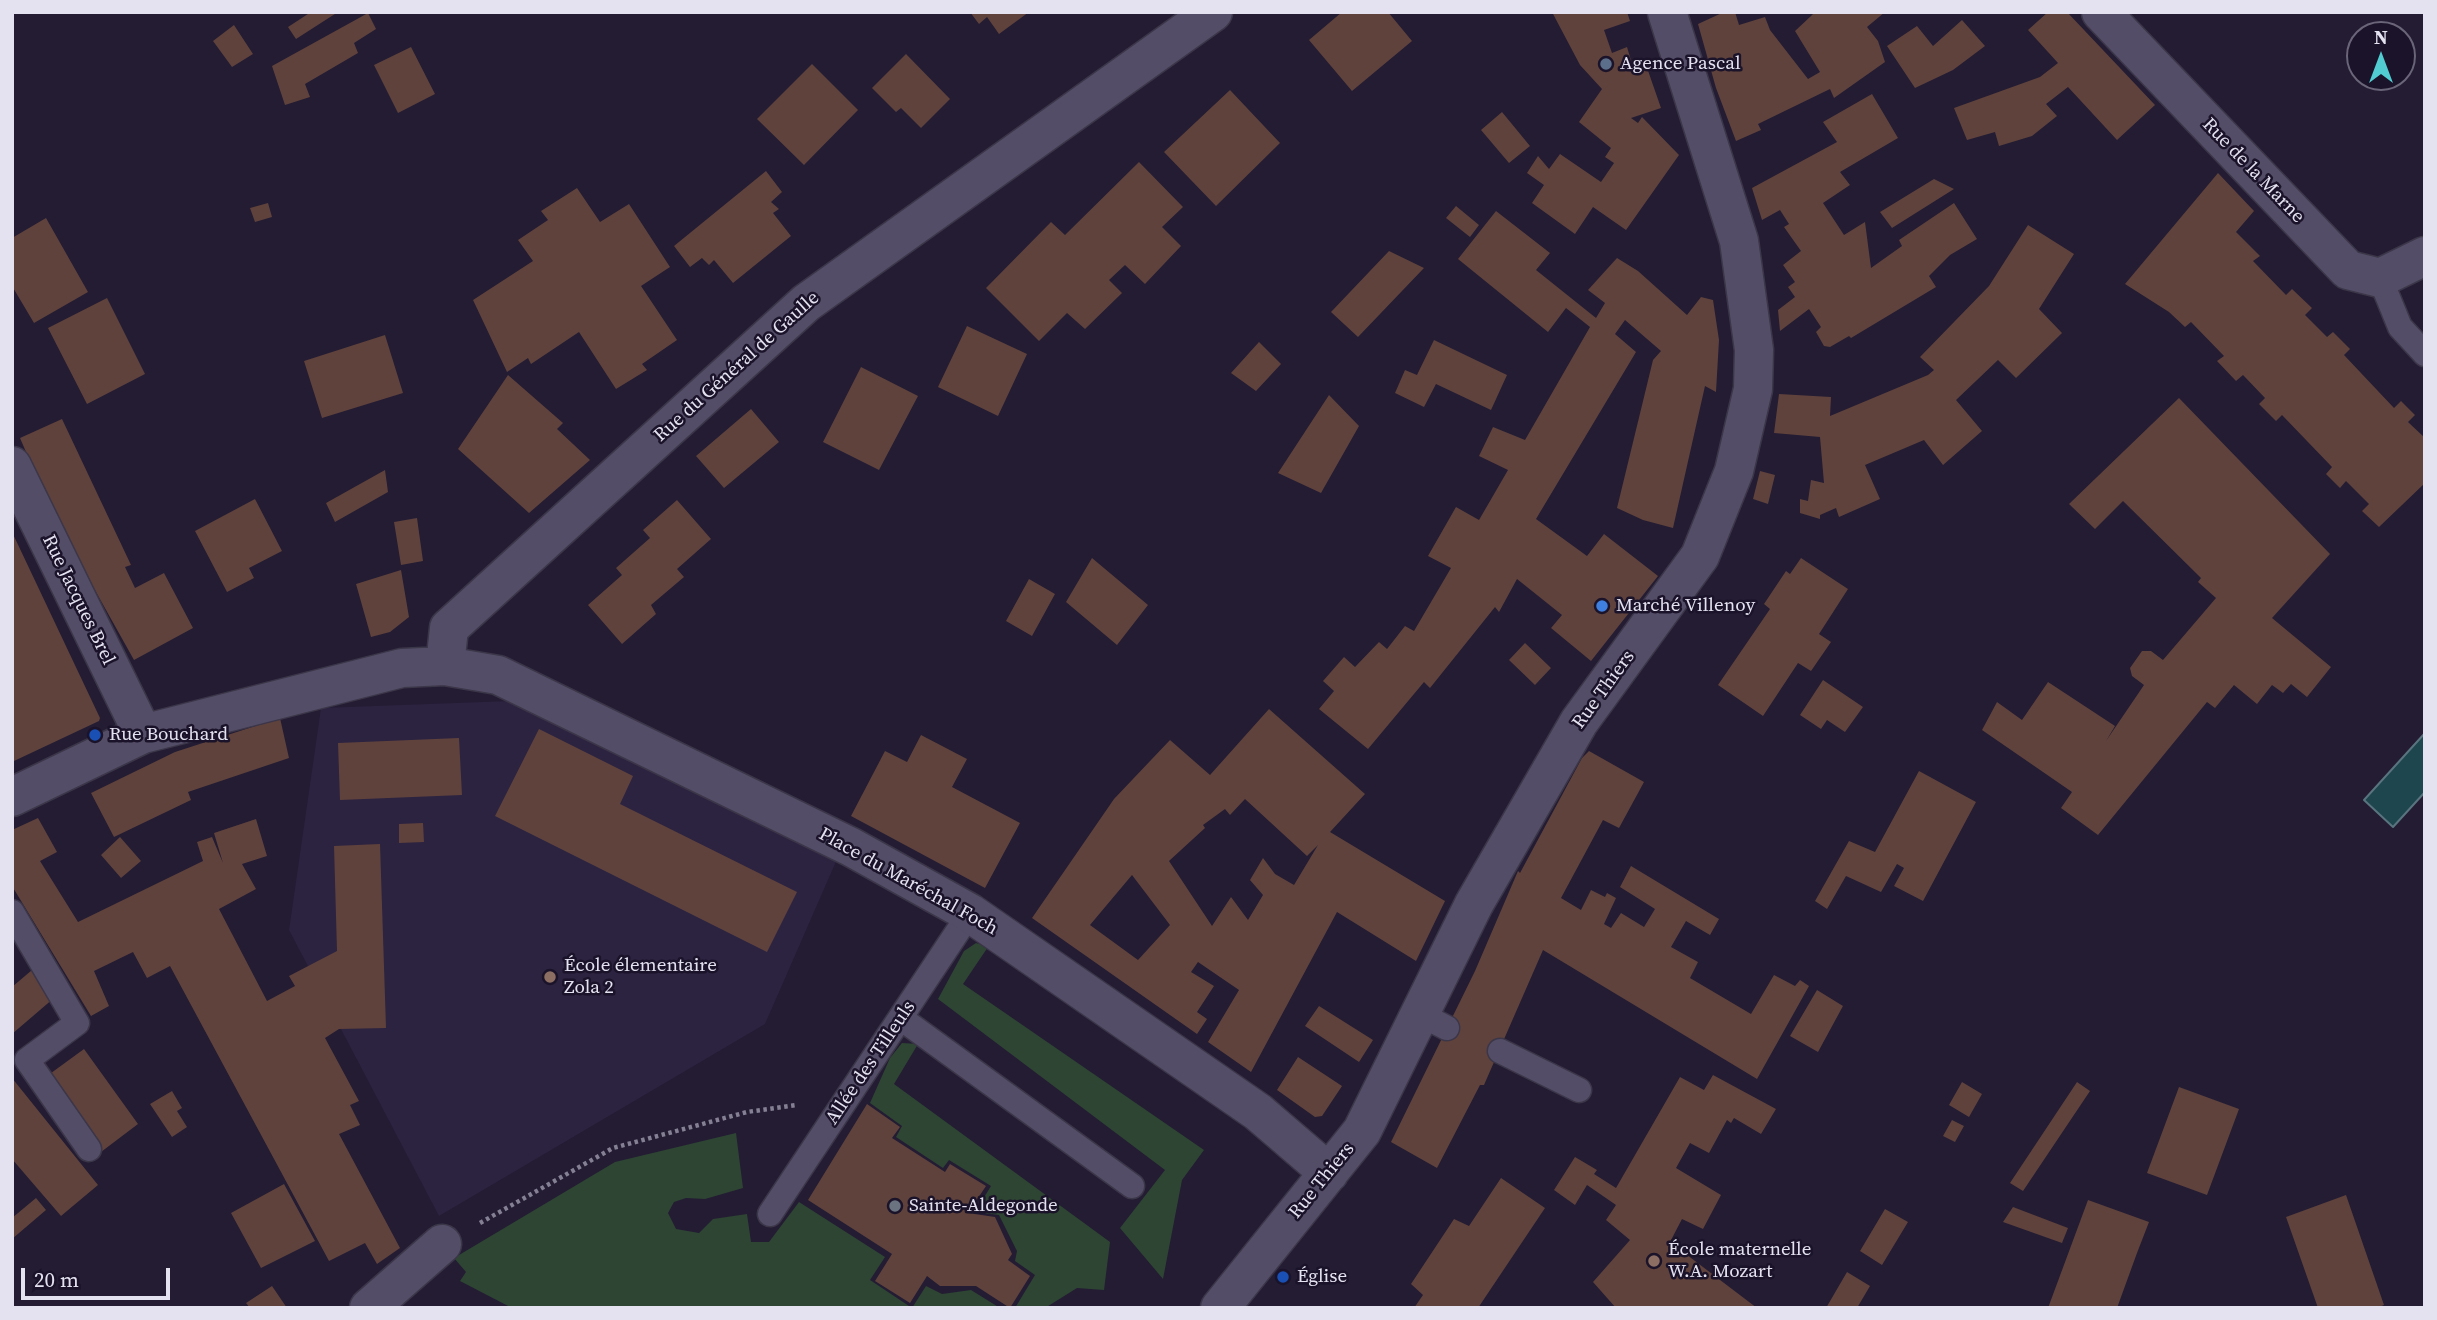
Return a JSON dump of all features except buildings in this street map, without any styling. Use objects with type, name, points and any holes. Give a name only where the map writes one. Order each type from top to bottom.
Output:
[{"type":"street","name":"Rue du Général de Gaulle","points":[[445,666],[449,628],[806,303],[1213,12]]},
{"type":"street","name":"Rue Thiers","points":[[1220,1308],[1362,1131],[1433,1021],[1474,904],[1578,722],[1700,556],[1734,471],[1753,389],[1754,350],[1739,241],[1667,12]]},
{"type":"street","name":"Rue de la Marne","points":[[2101,12],[2348,270],[2380,278]]},
{"type":"street","points":[[2380,278],[2425,256]]},
{"type":"street","name":"Rue Jacques Brel","points":[[12,466],[143,734]]},
{"type":"street","points":[[12,797],[143,734],[402,668],[445,666]]},
{"type":"street","name":"Place du Maréchal Foch","points":[[445,666],[498,675],[565,705],[850,847],[970,913],[1258,1112],[1329,1173]]},
{"type":"street","points":[[369,1308],[442,1244]]},
{"type":"lane","points":[[2380,278],[2400,327],[2425,354]]},
{"type":"lane","points":[[12,912],[19,941],[77,1023],[27,1060],[89,1149]]},
{"type":"lane","name":"Allée des Tilleuls","points":[[771,1214],[970,913]]},
{"type":"lane","points":[[902,1018],[1132,1186]]},
{"type":"lane","points":[[1500,1051],[1579,1090]]},
{"type":"path","points":[[442,1244],[613,1148],[747,1112],[846,1099]]},
{"type":"shaded area","name":"École élementaire Zola 2","points":[[510,701],[838,857],[765,1024],[439,1216],[289,930],[321,708]]},
{"type":"shaded area","points":[[2425,733],[2425,792],[2393,827],[2364,800]]},
{"type":"shaded area","points":[[976,943],[988,947],[963,984],[1204,1150],[1182,1180],[1163,1279],[1120,1228],[1165,1170],[938,999],[964,951]]},
{"type":"shaded area","points":[[902,1043],[918,1044],[894,1084],[1110,1242],[1104,1290],[1077,1288],[1045,1308],[1015,1308],[1035,1275],[1015,1261],[1017,1251],[999,1215],[975,1212],[991,1186],[949,1160],[943,1168],[896,1137],[902,1126],[870,1103],[890,1058]]},
{"type":"shaded area","points":[[736,1133],[743,1188],[705,1199],[686,1198],[674,1202],[668,1213],[676,1229],[699,1233],[713,1219],[747,1214],[751,1242],[769,1242],[799,1202],[885,1257],[870,1280],[912,1308],[512,1308],[460,1281],[466,1272],[454,1258],[615,1162]]},
{"type":"shaded area","points":[[926,1286],[942,1294],[971,1290],[1000,1308],[912,1308]]},
{"type":"place","name":"Agence Pascal","points":[[1606,64]]},
{"type":"place","name":"Marché Villenoy","points":[[1602,606]]},
{"type":"place","name":"Rue Bouchard","points":[[95,735]]},
{"type":"place","name":"École élementaire Zola 2","points":[[550,977]]},
{"type":"place","name":"Sainte-Aldegonde","points":[[895,1206]]},
{"type":"place","name":"École maternelle W.A. Mozart","points":[[1654,1261]]},
{"type":"place","name":"Église","points":[[1283,1277]]}]
